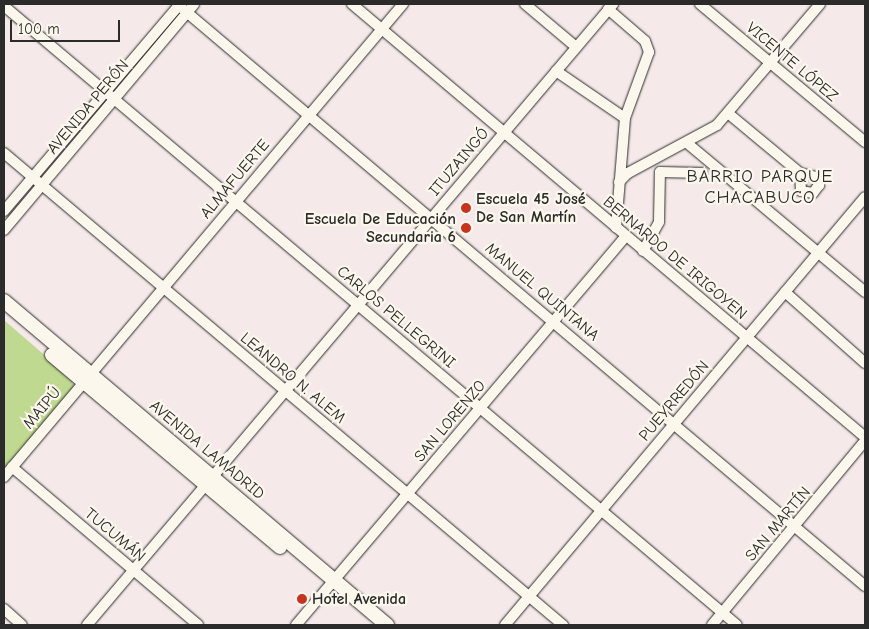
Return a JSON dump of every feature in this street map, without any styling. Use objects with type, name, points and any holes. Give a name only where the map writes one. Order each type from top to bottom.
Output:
[{"type":"main road","name":"AVENIDA LAMADRID","points":[[4,301],[87,378]]},
{"type":"main road","name":"AVENIDA LAMADRID","points":[[4,314],[87,378],[331,584],[387,625]]},
{"type":"main road","name":"AVENIDA LAMADRID","points":[[331,584],[372,625]]},
{"type":"street","name":"AVENIDA PERÓN","points":[[4,211],[178,4]]},
{"type":"street","name":"MANUEL QUINTANA","points":[[178,4],[865,586]]},
{"type":"street","name":"AVENIDA PERÓN","points":[[4,230],[194,4]]},
{"type":"street","name":"BERNARDO DE IRIGOYEN","points":[[352,4],[865,439]]},
{"type":"street","name":"ALMAFUERTE","points":[[87,378],[403,4]]},
{"type":"street","points":[[525,4],[576,47]]},
{"type":"street","name":"VICENTE LÓPEZ","points":[[700,4],[865,142]]},
{"type":"street","points":[[619,182],[628,173],[687,143],[729,114],[820,4]]},
{"type":"street","name":"CARLOS PELLEGRINI","points":[[4,6],[737,625]]},
{"type":"street","points":[[610,6],[648,47],[625,118],[616,228]]},
{"type":"street","name":"ITUZAINGÓ","points":[[87,625],[610,6]]},
{"type":"street","points":[[556,71],[625,118]]},
{"type":"street","points":[[729,114],[800,173]]},
{"type":"street","points":[[687,143],[865,292]]},
{"type":"street","name":"LEANDRO N. ALEM","points":[[4,153],[563,625]]},
{"type":"street","points":[[644,251],[659,222],[660,172],[702,172]]},
{"type":"street","name":"PUEYRREDÓN","points":[[505,625],[865,196]]},
{"type":"street","name":"SAN LORENZO","points":[[296,625],[626,236]]},
{"type":"street","points":[[784,292],[865,363]]},
{"type":"street","name":"MAIPÚ","points":[[4,477],[87,378]]},
{"type":"street","name":"SAN MARTÍN","points":[[712,625],[796,526],[865,439]]},
{"type":"street","name":"TUCUMÁN","points":[[12,467],[198,625]]},
{"type":"street","points":[[4,610],[22,625]]},
{"type":"green space","points":[[4,320],[71,378],[74,388],[4,471]]},
{"type":"place","name":"Escuela 45 José De San Martín","points":[[466,208]]},
{"type":"place","name":"Escuela De Educación Secundaria 6","points":[[466,228]]},
{"type":"place","name":"Hotel Avenida","points":[[302,599]]},
{"type":"district","name":"BARRIO PARQUE CHACABUCO","points":[[760,188]]}]
